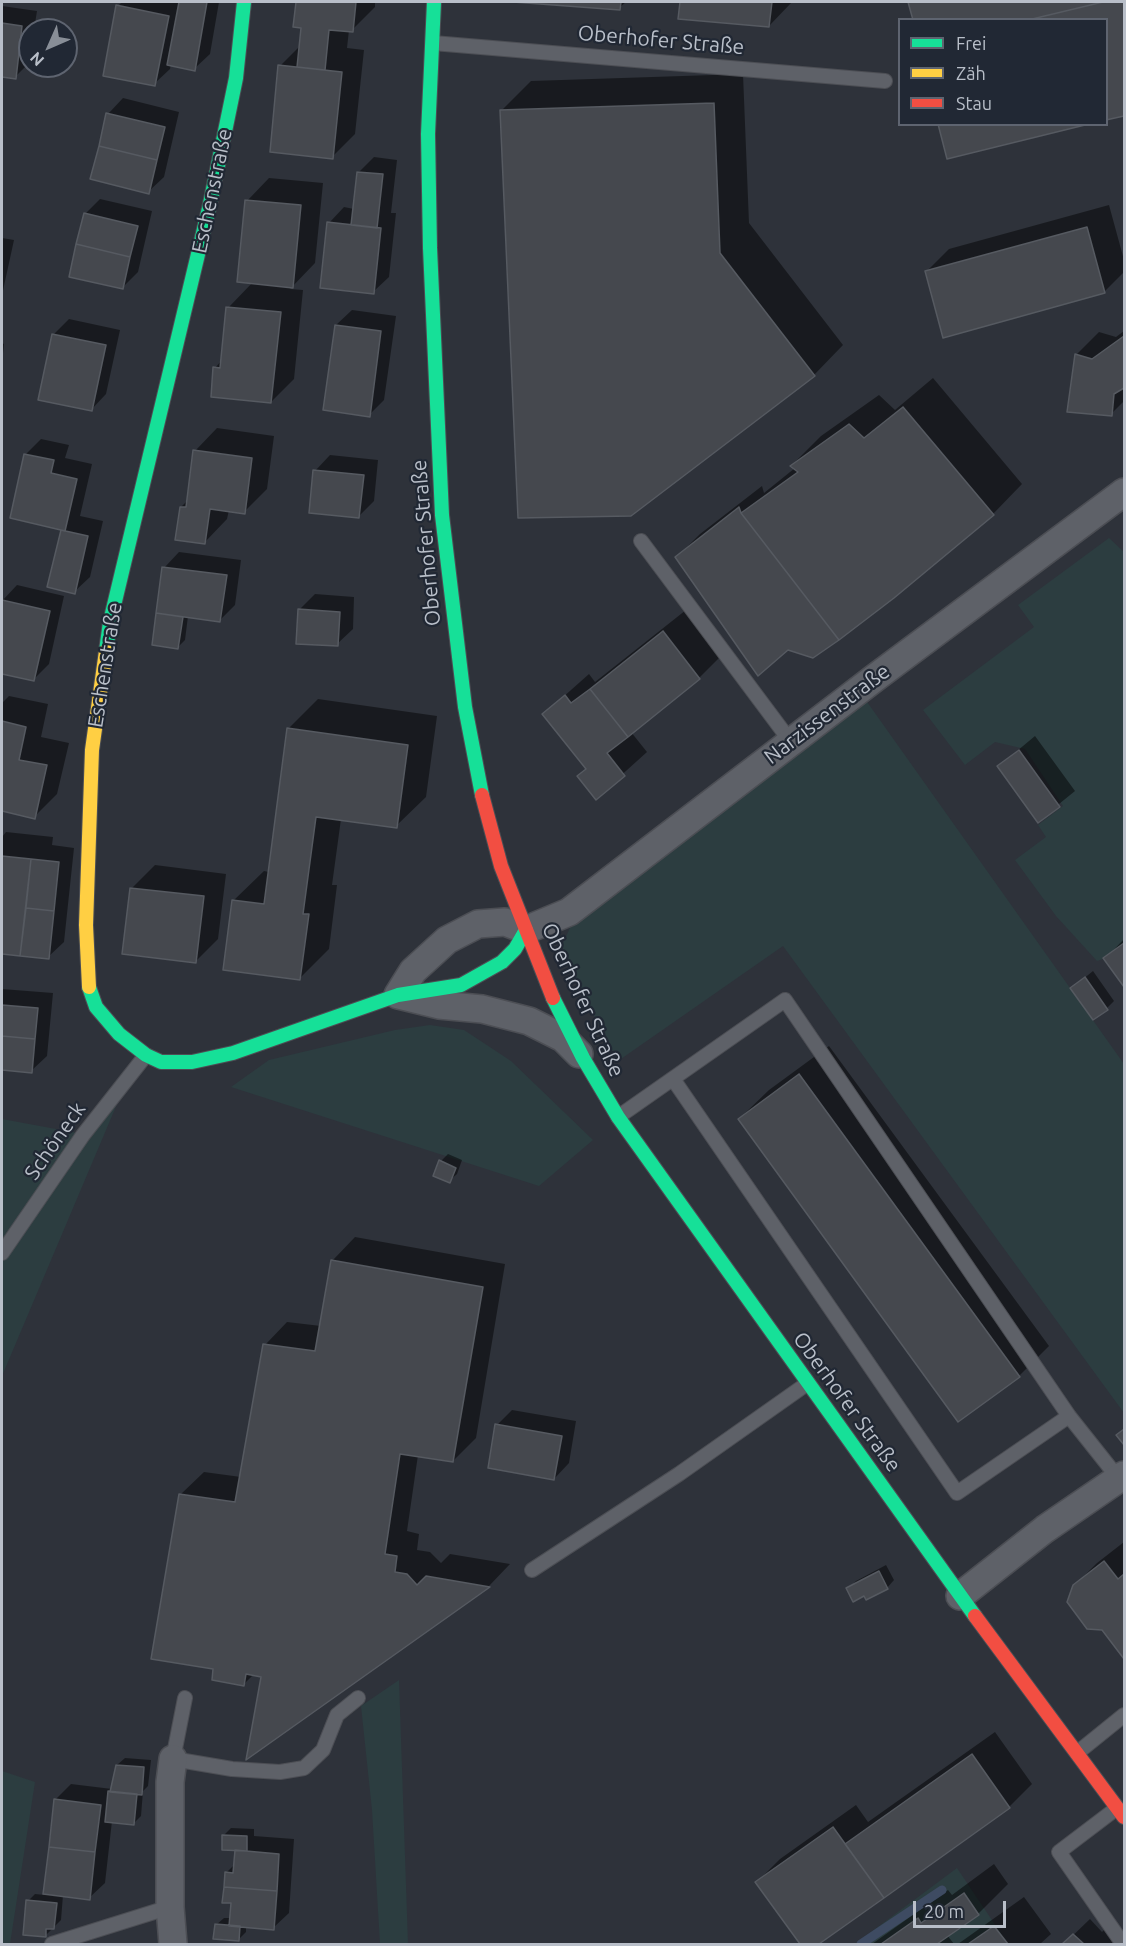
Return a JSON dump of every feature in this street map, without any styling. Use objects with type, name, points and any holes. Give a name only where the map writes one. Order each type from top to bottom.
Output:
[{"type":"street","name":"Eschenstraße","points":[[244,2],[236,78],[210,204],[110,622],[92,750],[86,926],[88,984],[96,1007],[119,1034],[146,1055],[161,1062],[192,1062],[233,1053],[398,995],[461,985],[502,962],[515,949],[526,930]]},
{"type":"street","name":"Oberhofer Straße","points":[[434,2],[428,134],[430,248],[442,515],[465,707],[483,797],[501,866],[552,994],[583,1058],[618,1117],[960,1596],[1121,1812]]},
{"type":"street","name":"Narzissenstraße","points":[[526,930],[569,912],[790,742],[1123,496]]},
{"type":"street","points":[[526,930],[505,922],[478,924],[447,940],[413,971],[398,995],[439,1005],[482,1009],[529,1022],[563,1038],[583,1058]]},
{"type":"street","points":[[960,1596],[1045,1529],[1122,1477]]},
{"type":"street","points":[[173,1759],[170,1782],[170,1907],[173,1944]]},
{"type":"lane","name":"Oberhofer Straße","points":[[433,43],[885,81]]},
{"type":"lane","points":[[641,541],[790,742]]},
{"type":"lane","points":[[618,1117],[785,1000],[1069,1416],[1122,1477]]},
{"type":"lane","name":"Schöneck","points":[[2,1252],[83,1134],[146,1055]]},
{"type":"lane","points":[[673,1079],[957,1494],[1069,1416]]},
{"type":"lane","points":[[532,1570],[679,1474],[808,1383]]},
{"type":"lane","points":[[185,1698],[173,1759],[232,1769],[280,1772],[304,1768],[323,1750],[337,1715],[358,1698]]},
{"type":"lane","points":[[1077,1753],[1125,1715]]},
{"type":"lane","points":[[1121,1812],[1059,1852],[1123,1944]]},
{"type":"lane","points":[[52,1944],[170,1907]]},
{"type":"shaded area","points":[[1109,538],[1124,552],[1124,987],[1103,959],[1097,961],[1056,916],[1015,860],[1046,837],[1038,825],[1063,806],[1025,749],[995,742],[965,765],[923,710],[1034,627],[1018,605]]},
{"type":"shaded area","points":[[865,699],[1124,1064],[1124,1413],[783,946],[618,1061],[563,957],[563,943],[574,919]]},
{"type":"shaded area","points":[[430,1025],[464,1030],[511,1061],[593,1140],[539,1186],[231,1087],[269,1060],[395,1030]]},
{"type":"shaded area","points":[[131,1071],[2,1376],[2,1119],[83,1134]]},
{"type":"shaded area","points":[[399,1680],[408,1944],[380,1944],[372,1810],[361,1706]]},
{"type":"shaded area","points":[[2,1771],[35,1782],[10,1944],[2,1944]]},
{"type":"shaded area","points":[[957,1868],[1008,1944],[855,1944]]},
{"type":"building","points":[[179,2],[207,2],[195,71],[167,65]]},
{"type":"building","points":[[296,2],[356,2],[353,32],[329,30],[325,70],[297,67],[301,28],[293,27]]},
{"type":"building","points":[[513,2],[621,2],[620,10]]},
{"type":"building","points":[[680,2],[772,2],[769,27],[678,19]]},
{"type":"building","points":[[908,2],[1103,2],[1036,18],[912,18]]},
{"type":"building","points":[[1103,2],[1124,2],[1124,116],[1108,120],[1108,18],[1036,18]]},
{"type":"building","points":[[116,5],[169,16],[155,86],[103,76]]},
{"type":"building","points":[[2,23],[18,25],[16,79],[2,77]]},
{"type":"building","points":[[278,65],[342,72],[333,159],[270,152]]},
{"type":"building","points":[[714,103],[720,253],[815,376],[631,516],[518,518],[500,110]]},
{"type":"building","points":[[106,113],[165,127],[157,160],[99,146]]},
{"type":"building","points":[[939,126],[1081,126],[947,159]]},
{"type":"building","points":[[99,146],[157,160],[149,194],[90,179]]},
{"type":"building","points":[[357,172],[383,174],[377,228],[351,225]]},
{"type":"building","points":[[245,200],[301,205],[293,288],[237,282]]},
{"type":"building","points":[[84,213],[138,226],[130,257],[76,244]]},
{"type":"building","points":[[327,222],[381,228],[374,294],[320,288]]},
{"type":"building","points":[[1087,227],[1105,293],[943,338],[925,271]]},
{"type":"building","points":[[76,244],[130,257],[123,289],[69,277]]},
{"type":"building","points":[[226,307],[281,312],[271,403],[211,397],[213,367],[220,368]]},
{"type":"building","points":[[335,325],[381,331],[370,417],[323,410]]},
{"type":"building","points":[[52,334],[106,345],[92,411],[38,400]]},
{"type":"building","points":[[1124,336],[1124,388],[1114,394],[1112,416],[1067,412],[1075,354],[1092,359]]},
{"type":"building","points":[[903,407],[994,515],[894,598],[839,640],[741,513],[798,472],[790,466],[849,424],[864,438]]},
{"type":"building","points":[[193,450],[252,458],[245,514],[210,509],[205,544],[175,540],[180,507],[186,507]]},
{"type":"building","points":[[24,454],[54,460],[51,473],[77,479],[65,531],[10,518]]},
{"type":"building","points":[[313,470],[364,475],[359,518],[309,513]]},
{"type":"building","points":[[739,507],[741,513],[839,640],[813,658],[788,650],[758,676],[675,557]]},
{"type":"building","points":[[61,530],[88,536],[75,594],[47,587]]},
{"type":"building","points":[[162,567],[227,575],[220,622],[156,613]]},
{"type":"building","points":[[2,600],[50,611],[34,681],[2,674]]},
{"type":"building","points":[[298,609],[340,612],[338,646],[296,644]]},
{"type":"building","points":[[156,613],[183,617],[178,649],[152,645]]},
{"type":"building","points":[[663,631],[700,679],[628,737],[590,689]]},
{"type":"building","points":[[590,689],[628,737],[607,753],[625,776],[596,800],[577,776],[586,769],[542,714],[565,695],[571,703]]},
{"type":"building","points":[[2,721],[26,727],[19,760],[47,765],[35,819],[2,811]]},
{"type":"building","points":[[287,728],[408,745],[397,828],[316,817],[303,914],[309,914],[300,980],[223,970],[232,900],[264,904]]},
{"type":"building","points":[[1019,750],[1060,807],[1038,823],[997,766]]},
{"type":"building","points":[[2,856],[31,859],[20,956],[2,954]]},
{"type":"building","points":[[31,859],[59,862],[54,911],[26,908]]},
{"type":"building","points":[[130,888],[204,896],[196,963],[122,954]]},
{"type":"building","points":[[26,908],[54,911],[49,959],[20,956]]},
{"type":"building","points":[[1124,943],[1124,987],[1103,958]]},
{"type":"building","points":[[1085,977],[1108,1010],[1093,1020],[1070,988]]},
{"type":"building","points":[[2,1005],[38,1008],[35,1039],[2,1036]]},
{"type":"building","points":[[2,1036],[35,1039],[32,1073],[2,1070]]},
{"type":"building","points":[[799,1074],[1020,1377],[958,1422],[738,1119]]},
{"type":"building","points":[[439,1160],[456,1168],[450,1183],[433,1176]]},
{"type":"building","points":[[331,1260],[483,1287],[453,1462],[400,1454],[385,1554],[397,1556],[395,1572],[407,1574],[417,1585],[426,1576],[490,1587],[246,1760],[261,1677],[246,1674],[244,1686],[212,1680],[213,1669],[151,1659],[179,1494],[235,1502],[263,1344],[315,1351]]},
{"type":"building","points":[[495,1424],[562,1436],[554,1480],[488,1468]]},
{"type":"building","points":[[1124,1429],[1124,1445],[1116,1435]]},
{"type":"building","points":[[1104,1561],[1118,1579],[1124,1574],[1124,1659],[1102,1630],[1087,1629],[1067,1602],[1073,1585]]},
{"type":"building","points":[[879,1571],[888,1589],[866,1600],[864,1596],[853,1602],[846,1588]]},
{"type":"building","points":[[972,1754],[1010,1808],[884,1898],[845,1844]]},
{"type":"building","points":[[116,1765],[144,1767],[142,1795],[110,1792]]},
{"type":"building","points":[[108,1791],[137,1794],[134,1825],[105,1822]]},
{"type":"building","points":[[54,1799],[101,1805],[95,1852],[49,1847]]},
{"type":"building","points":[[833,1827],[884,1898],[819,1944],[800,1944],[755,1882]]},
{"type":"building","points":[[222,1835],[247,1836],[247,1851],[222,1850]]},
{"type":"building","points":[[49,1847],[95,1852],[90,1900],[43,1894]]},
{"type":"building","points":[[235,1850],[279,1854],[277,1891],[224,1887],[225,1872],[233,1873]]},
{"type":"building","points":[[224,1887],[277,1891],[274,1930],[229,1926],[231,1903],[222,1903]]},
{"type":"building","points":[[964,1893],[979,1915],[937,1944],[881,1944],[918,1918],[921,1923]]},
{"type":"building","points":[[26,1900],[57,1903],[54,1929],[46,1929],[46,1937],[23,1935]]},
{"type":"building","points":[[215,1924],[240,1926],[239,1941],[213,1939]]},
{"type":"building","points":[[994,1926],[1008,1944],[968,1944]]},
{"type":"building","points":[[1073,1934],[1084,1944],[1062,1944]]},
{"type":"waterway","points":[[861,1944],[942,1890]]},
{"type":"traffic: fast","points":[[106,651],[110,622],[210,204],[236,78],[244,2]]},
{"type":"traffic: fast","points":[[434,2],[428,134],[430,248],[442,515],[465,707],[482,795]]},
{"type":"traffic: fast","points":[[89,987],[96,1007],[119,1034],[146,1055],[161,1062],[192,1062],[233,1053],[398,995],[461,985],[502,962],[515,949],[526,930]]},
{"type":"traffic: fast","points":[[553,998],[583,1058],[618,1117],[975,1616]]},
{"type":"traffic: slow","points":[[89,987],[86,925],[92,750],[106,651]]},
{"type":"traffic: jam","points":[[482,795],[501,866],[553,998]]},
{"type":"traffic: jam","points":[[975,1616],[1124,1817]]}]
